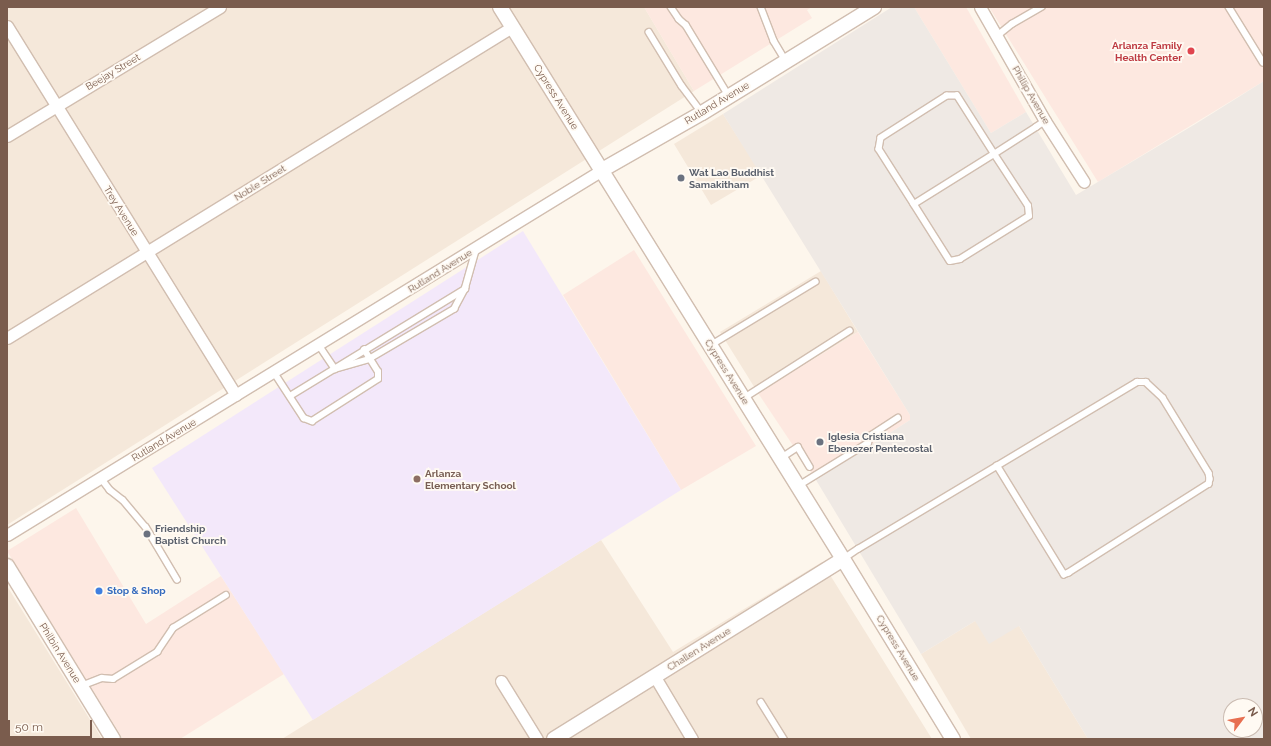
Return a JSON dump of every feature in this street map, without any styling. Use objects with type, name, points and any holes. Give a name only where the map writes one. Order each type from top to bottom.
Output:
[{"type":"street","name":"Beejay Street","points":[[7,136],[220,7]]},
{"type":"street","name":"Cypress Avenue","points":[[500,7],[744,398],[953,739]]},
{"type":"street","name":"Rutland Avenue","points":[[7,535],[476,249],[602,170],[702,113],[874,7]]},
{"type":"street","name":"Phillip Avenue","points":[[980,7],[1045,121],[1084,182]]},
{"type":"street","name":"Trey Avenue","points":[[7,26],[236,396]]},
{"type":"street","name":"Noble Street","points":[[7,338],[148,253],[512,27]]},
{"type":"street","name":"Challen Avenue","points":[[554,739],[843,559]]},
{"type":"street","name":"Philbin Avenue","points":[[7,566],[113,739]]},
{"type":"street","points":[[655,677],[692,739]]},
{"type":"street","points":[[501,681],[537,739]]},
{"type":"lane","points":[[671,7],[679,19],[686,25],[729,96]]},
{"type":"lane","points":[[761,7],[774,41],[786,61]]},
{"type":"lane","points":[[997,36],[1012,24],[1041,7]]},
{"type":"lane","points":[[1229,7],[1263,62],[1264,61]]},
{"type":"lane","points":[[649,32],[682,86],[702,113]]},
{"type":"lane","points":[[947,96],[957,96],[1028,206],[1029,216],[960,259],[950,261],[914,204],[879,149],[881,138],[947,96]]},
{"type":"lane","points":[[914,204],[1045,121]]},
{"type":"lane","points":[[335,369],[369,359],[454,309],[465,288],[476,249]]},
{"type":"lane","points":[[711,346],[815,282]]},
{"type":"lane","points":[[290,396],[465,288]]},
{"type":"lane","points":[[744,398],[849,332]]},
{"type":"lane","points":[[319,345],[335,369]]},
{"type":"lane","points":[[274,372],[304,418],[312,421],[378,379],[378,372],[364,350]]},
{"type":"lane","points":[[843,559],[997,466],[1137,382],[1146,382],[1163,398],[1209,473],[1210,479],[1209,484],[1064,575],[997,466]]},
{"type":"lane","points":[[798,486],[868,443],[870,436],[898,418]]},
{"type":"lane","points":[[781,458],[798,447],[810,467]]},
{"type":"lane","points":[[101,478],[110,490],[123,500],[146,528],[177,579]]},
{"type":"lane","points":[[81,686],[102,678],[113,679],[157,652],[174,628],[226,596]]},
{"type":"lane","points":[[761,702],[784,739]]},
{"type":"shaded area","points":[[7,7],[644,7],[694,91],[7,525]]},
{"type":"shaded area","points":[[644,7],[812,7],[807,10],[812,18],[694,91]]},
{"type":"shaded area","points":[[892,7],[914,7],[991,133],[1026,112],[1076,195],[1264,81],[1264,739],[1088,739],[1019,626],[989,644],[975,621],[921,654],[816,480],[910,420],[910,415],[723,114]]},
{"type":"shaded area","points":[[914,7],[966,7],[1026,112],[991,133]]},
{"type":"shaded area","points":[[989,7],[1263,7],[1264,81],[1098,182]]},
{"type":"shaded area","points":[[723,114],[762,175],[711,205],[674,144]]},
{"type":"shaded area","name":"Arlanza Elementary School","points":[[523,231],[681,490],[313,720],[152,468]]},
{"type":"shaded area","points":[[634,250],[756,446],[681,490],[563,295]]},
{"type":"shaded area","points":[[821,271],[858,332],[758,393],[720,332]]},
{"type":"shaded area","points":[[858,332],[910,415],[910,420],[816,480],[758,393]]},
{"type":"shaded area","points":[[76,508],[146,624],[221,576],[284,674],[180,739],[123,739],[7,551]]},
{"type":"shaded area","points":[[601,540],[673,652],[822,562],[932,739],[282,739]]},
{"type":"shaded area","points":[[7,586],[102,739],[7,739]]},
{"type":"shaded area","points":[[975,621],[1019,626],[1088,739],[971,739],[921,654]]},
{"type":"place","name":"Arlanza Family Health Center","points":[[1191,51]]},
{"type":"place","name":"Wat Lao Buddhist Samakitham","points":[[681,178]]},
{"type":"place","name":"Iglesia Cristiana Ebenezer Pentecostal","points":[[820,442]]},
{"type":"place","name":"Arlanza Elementary School","points":[[417,479]]},
{"type":"place","name":"Friendship Baptist Church","points":[[147,534]]},
{"type":"place","name":"Stop & Shop","points":[[99,591]]}]
